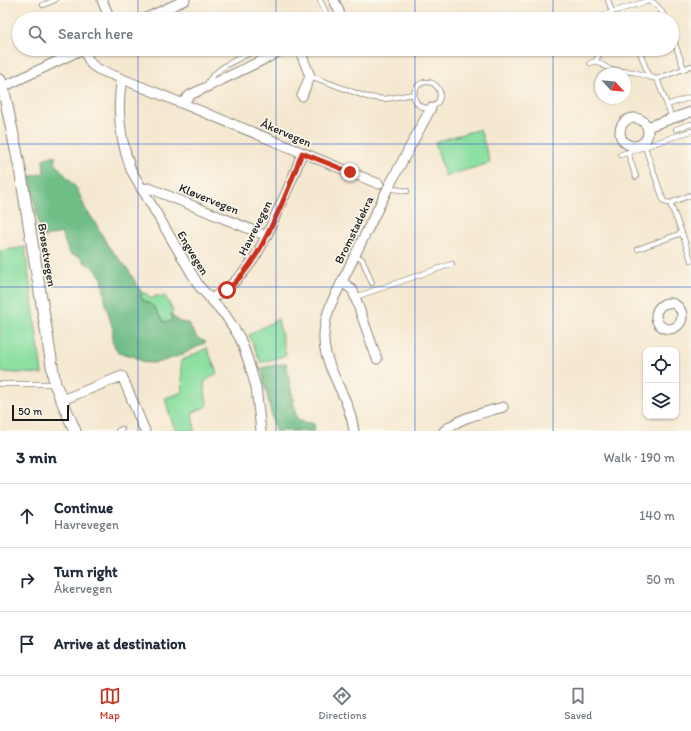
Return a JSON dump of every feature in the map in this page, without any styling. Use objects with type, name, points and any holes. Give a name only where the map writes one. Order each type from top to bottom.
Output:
[{"type":"street","points":[[102,0],[107,12]]},
{"type":"street","points":[[159,12],[185,0]]},
{"type":"street","points":[[334,0],[339,12]]},
{"type":"street","points":[[2,84],[67,56]]},
{"type":"street","name":"Åkervegen","points":[[86,56],[94,66],[122,79],[384,186]]},
{"type":"street","points":[[184,104],[185,100],[190,95],[270,56]]},
{"type":"street","points":[[302,56],[310,76],[302,96]]},
{"type":"street","name":"Engvegen","points":[[122,79],[119,96],[122,138],[131,170],[199,286],[233,326],[244,348],[256,387],[262,431]]},
{"type":"street","name":"Brøsetvegen","points":[[2,84],[20,169],[55,384],[75,431]]},
{"type":"street","name":"Bromstadekra","points":[[354,431],[347,406],[327,359],[323,342],[324,322],[355,256],[384,186],[431,108]]},
{"type":"street","points":[[647,128],[691,112]]},
{"type":"street","name":"Havrevegen","points":[[211,299],[227,290],[245,272],[258,252],[267,236],[302,153]]},
{"type":"street","name":"Kløvervegen","points":[[141,189],[149,188],[267,236]]},
{"type":"street","name":"Bromstadekra","points":[[341,283],[351,288],[377,359]]},
{"type":"street","points":[[682,311],[691,307]]},
{"type":"street","points":[[62,400],[122,376],[145,431]]},
{"type":"street","points":[[444,431],[459,422],[503,407]]},
{"type":"lane","points":[[43,5],[55,0]]},
{"type":"lane","points":[[320,0],[326,12]]},
{"type":"lane","points":[[608,0],[612,12],[648,1],[658,5],[662,12]]},
{"type":"lane","points":[[679,55],[684,69]]},
{"type":"lane","points":[[205,88],[208,80],[223,67],[244,56]]},
{"type":"lane","points":[[590,63],[596,61],[598,56]]},
{"type":"lane","points":[[642,56],[649,77]]},
{"type":"lane","points":[[596,61],[611,70],[634,72],[657,79],[691,66]]},
{"type":"lane","points":[[310,76],[367,97],[384,99],[414,94],[418,105],[431,108]]},
{"type":"lane","points":[[657,79],[672,118]]},
{"type":"lane","name":"Bromstadekra","points":[[414,94],[415,90],[421,83],[429,82],[436,86],[440,93],[440,97],[437,104],[431,108]]},
{"type":"lane","points":[[667,105],[691,97]]},
{"type":"lane","points":[[676,129],[691,124]]},
{"type":"lane","points":[[620,155],[691,131]]},
{"type":"lane","points":[[645,147],[664,202],[670,203],[691,195]]},
{"type":"lane","points":[[628,153],[636,177]]},
{"type":"lane","name":"Bromstadekra","points":[[384,186],[408,191]]},
{"type":"lane","points":[[670,203],[691,260]]},
{"type":"lane","points":[[638,249],[682,233]]},
{"type":"lane","points":[[355,256],[362,259],[372,283]]},
{"type":"lane","points":[[355,297],[452,264]]},
{"type":"lane","points":[[0,384],[55,384]]},
{"type":"green space","points":[[480,129],[490,163],[445,176],[435,142]]},
{"type":"green space","points":[[55,155],[55,163],[77,189],[86,210],[95,222],[108,246],[127,268],[142,293],[141,298],[153,306],[164,322],[172,321],[171,314],[179,322],[188,323],[197,338],[206,342],[176,357],[151,363],[141,361],[133,356],[118,353],[112,341],[113,330],[106,305],[102,278],[93,267],[85,263],[81,257],[70,254],[61,233],[41,238],[30,176],[44,173],[43,159]]},
{"type":"green space","points":[[25,247],[42,374],[0,372],[0,251]]},
{"type":"green space","points":[[142,293],[147,294],[151,299],[158,295],[160,298],[165,296],[173,311],[171,314],[172,321],[164,322],[153,306],[141,298]]},
{"type":"green space","points":[[278,319],[286,355],[261,363],[249,335]]},
{"type":"green space","points":[[207,348],[217,373],[204,382],[207,406],[192,413],[195,431],[176,431],[165,398],[183,392],[181,361]]},
{"type":"green space","points":[[286,363],[297,420],[314,424],[315,431],[275,431],[261,368]]},
{"type":"route","points":[[227,290],[245,272],[262,246],[302,153],[350,172]]}]
